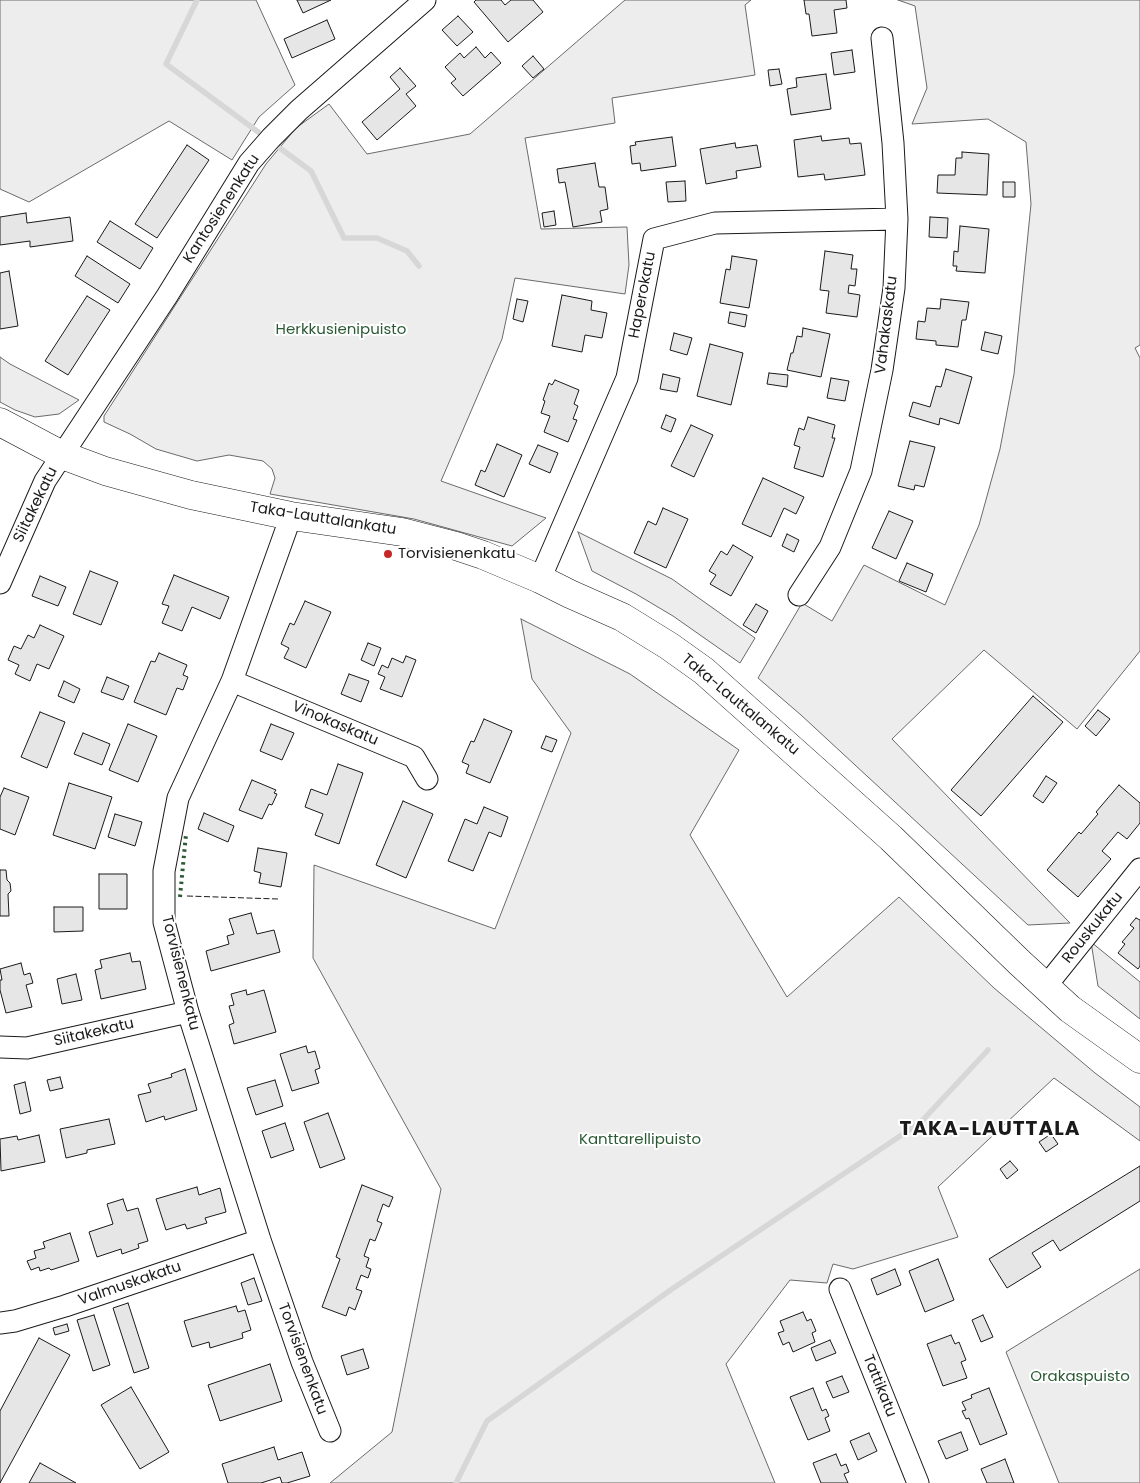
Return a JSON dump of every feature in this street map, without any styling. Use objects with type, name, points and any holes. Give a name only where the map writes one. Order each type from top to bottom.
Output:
[{"type":"main road","name":"Taka-Lauttalankatu","points":[[0,422],[62,455],[105,471],[191,495],[291,516],[402,532],[456,546],[540,579],[622,617],[669,646],[704,671],[891,838],[1070,1009],[1140,1059]]},
{"type":"street","name":"Kantosienenkatu","points":[[62,455],[167,296],[249,163],[300,110],[425,0]]},
{"type":"street","name":"Vahakaskatu","points":[[799,596],[830,546],[862,471],[882,370],[894,288],[897,219],[893,143],[882,38]]},
{"type":"street","name":"Haperokatu","points":[[540,579],[627,378],[654,239],[715,223],[897,219]]},
{"type":"street","name":"Siitakekatu","points":[[0,583],[45,481],[62,455]]},
{"type":"street","name":"Torvisienenkatu","points":[[291,516],[232,681],[178,798],[164,871],[164,922],[188,1012],[260,1240],[302,1362],[330,1431]]},
{"type":"street","name":"Vinokaskatu","points":[[232,681],[414,757],[427,779]]},
{"type":"street","name":"Rouskukatu","points":[[1046,986],[1140,869]]},
{"type":"street","name":"Siitakekatu","points":[[0,1047],[27,1048],[188,1012]]},
{"type":"street","name":"Valmuskakatu","points":[[0,1323],[15,1321],[65,1306],[260,1240]]},
{"type":"street","name":"Tattikatu","points":[[840,1288],[918,1483]]},
{"type":"shaded area","points":[[0,0],[256,0],[295,85],[259,117],[232,160],[169,121],[29,202],[0,189]]},
{"type":"shaded area","name":"Herkkusienipuisto","points":[[625,0],[751,0],[745,5],[755,75],[612,98],[615,123],[525,138],[541,229],[627,227],[629,265],[625,294],[515,278],[502,339],[441,481],[546,518],[512,546],[414,519],[270,494],[275,478],[272,469],[263,461],[229,455],[197,461],[156,449],[104,422],[104,416],[266,164],[296,128],[329,104],[367,154],[470,134]]},
{"type":"shaded area","points":[[898,0],[1140,0],[1140,345],[1135,348],[1140,358],[1140,651],[1077,729],[984,650],[892,739],[1070,923],[1028,925],[801,715],[758,678],[802,603],[832,621],[864,565],[945,605],[979,525],[1000,449],[1014,374],[1031,204],[1026,142],[988,119],[912,124],[927,88],[915,6]]},
{"type":"shaded area","points":[[0,357],[79,400],[59,414],[35,417],[0,402]]},
{"type":"shaded area","points":[[578,532],[672,579],[755,638],[740,663],[673,616],[592,571]]},
{"type":"shaded area","name":"Kanttarellipuisto","points":[[521,619],[630,674],[739,750],[690,835],[787,997],[899,897],[994,988],[1095,1073],[1140,1107],[1140,1141],[1054,1078],[938,1187],[958,1237],[853,1269],[833,1264],[827,1283],[790,1280],[726,1364],[775,1483],[330,1483],[392,1432],[441,1189],[313,958],[314,865],[495,929],[571,733],[532,679]]},
{"type":"shaded area","points":[[1091,942],[1140,982],[1140,1019],[1098,986]]},
{"type":"shaded area","name":"Orakaspuisto","points":[[1140,1269],[1140,1483],[1059,1483],[1006,1352]]},
{"type":"building","points":[[297,0],[331,0],[303,13]]},
{"type":"building","points":[[476,0],[501,0],[505,5],[511,0],[533,0],[543,12],[508,42],[474,2]]},
{"type":"building","points":[[804,0],[846,0],[847,8],[834,10],[837,33],[812,36],[809,14],[806,14]]},
{"type":"building","points":[[458,16],[473,32],[457,46],[442,30]]},
{"type":"building","points":[[327,20],[335,39],[292,58],[284,39]]},
{"type":"building","points":[[476,47],[485,58],[491,52],[501,63],[463,96],[451,83],[456,79],[445,67],[460,53],[464,58]]},
{"type":"building","points":[[852,50],[855,72],[834,75],[831,53]]},
{"type":"building","points":[[533,56],[544,69],[533,78],[522,66]]},
{"type":"building","points":[[400,68],[416,86],[406,94],[416,106],[377,140],[362,122],[400,89],[390,77]]},
{"type":"building","points":[[779,69],[782,84],[770,86],[768,70]]},
{"type":"building","points":[[826,74],[831,109],[791,115],[787,89],[797,87],[796,78]]},
{"type":"building","points":[[821,136],[822,141],[849,138],[850,144],[861,143],[865,175],[825,180],[824,174],[798,177],[794,140]]},
{"type":"building","points":[[672,137],[676,166],[641,171],[640,163],[632,164],[630,146],[636,145],[635,142]]},
{"type":"building","points":[[735,143],[736,148],[757,145],[761,167],[736,171],[737,178],[706,184],[700,149]]},
{"type":"building","points":[[187,145],[209,160],[157,238],[135,224]]},
{"type":"building","points":[[962,152],[989,154],[987,195],[937,193],[938,175],[955,175],[956,158],[962,158]]},
{"type":"building","points":[[595,163],[599,187],[605,187],[608,209],[600,211],[602,222],[573,227],[565,182],[559,183],[557,169]]},
{"type":"building","points":[[685,181],[686,201],[668,202],[666,182]]},
{"type":"building","points":[[1003,182],[1015,182],[1015,197],[1003,197]]},
{"type":"building","points":[[554,211],[556,225],[544,227],[542,213]]},
{"type":"building","points":[[26,213],[27,223],[70,217],[73,241],[30,247],[30,241],[0,245],[0,217]]},
{"type":"building","points":[[930,217],[948,218],[947,238],[929,237]]},
{"type":"building","points":[[110,221],[153,248],[140,269],[97,242]]},
{"type":"building","points":[[960,226],[989,229],[985,273],[956,271],[957,266],[953,266],[954,251],[958,252]]},
{"type":"building","points":[[825,251],[853,255],[851,269],[857,269],[855,286],[849,285],[848,293],[860,295],[857,317],[826,313],[829,291],[820,290]]},
{"type":"building","points":[[87,256],[130,284],[118,303],[75,276]]},
{"type":"building","points":[[732,256],[757,260],[749,308],[720,303],[726,269],[730,270]]},
{"type":"building","points":[[9,271],[18,326],[0,329],[0,273]]},
{"type":"building","points":[[562,295],[592,301],[591,310],[607,313],[602,338],[585,335],[582,352],[552,346]]},
{"type":"building","points":[[87,296],[110,310],[68,375],[45,361]]},
{"type":"building","points":[[517,299],[528,301],[523,322],[513,319]]},
{"type":"building","points":[[941,299],[969,302],[966,320],[962,320],[958,347],[936,345],[936,341],[916,339],[918,321],[925,322],[927,308],[940,309]]},
{"type":"building","points":[[730,312],[747,315],[745,327],[728,323]]},
{"type":"building","points":[[803,328],[830,334],[821,377],[787,370],[797,336],[802,337]]},
{"type":"building","points":[[985,332],[1002,336],[998,354],[981,350]]},
{"type":"building","points":[[674,333],[692,338],[687,355],[670,350]]},
{"type":"building","points":[[710,344],[743,353],[731,405],[697,396]]},
{"type":"building","points":[[946,369],[972,377],[959,424],[940,418],[939,425],[909,416],[913,402],[930,407],[936,386],[941,387]]},
{"type":"building","points":[[769,373],[788,375],[787,387],[767,384]]},
{"type":"building","points":[[663,374],[680,378],[677,392],[660,389]]},
{"type":"building","points":[[831,378],[849,381],[845,401],[827,398]]},
{"type":"building","points":[[555,380],[579,390],[574,404],[578,406],[573,419],[577,420],[568,442],[544,432],[550,416],[541,413],[545,401],[543,400],[549,383],[552,385]]},
{"type":"building","points":[[666,415],[676,419],[671,432],[661,428]]},
{"type":"building","points":[[808,417],[835,425],[832,438],[835,438],[823,477],[794,468],[800,447],[794,445],[799,428],[804,430]]},
{"type":"building","points":[[691,425],[713,435],[694,477],[671,466]]},
{"type":"building","points":[[910,441],[935,447],[924,487],[915,485],[914,490],[898,486]]},
{"type":"building","points":[[497,444],[522,455],[504,497],[475,485],[481,470],[485,472]]},
{"type":"building","points":[[538,445],[558,453],[550,473],[529,464]]},
{"type":"building","points":[[763,478],[804,497],[796,514],[784,508],[771,537],[742,524]]},
{"type":"building","points":[[663,508],[688,519],[666,568],[634,553],[648,521],[656,525]]},
{"type":"building","points":[[889,511],[913,521],[896,559],[872,548]]},
{"type":"building","points":[[787,534],[799,540],[794,552],[782,546]]},
{"type":"building","points":[[733,545],[753,557],[731,596],[710,584],[716,575],[709,571],[721,551],[727,555]]},
{"type":"building","points":[[907,563],[933,574],[926,592],[899,581]]},
{"type":"building","points":[[90,571],[118,582],[101,625],[73,614]]},
{"type":"building","points":[[174,575],[229,597],[220,619],[192,607],[182,631],[162,623],[169,606],[162,604]]},
{"type":"building","points":[[40,576],[66,587],[58,606],[32,596]]},
{"type":"building","points":[[305,601],[331,612],[306,668],[284,658],[289,648],[281,644],[290,623],[294,625]]},
{"type":"building","points":[[756,604],[768,611],[756,633],[743,625]]},
{"type":"building","points":[[40,625],[64,636],[49,669],[37,664],[30,681],[15,674],[19,665],[8,660],[14,646],[21,649],[28,635],[34,638]]},
{"type":"building","points":[[368,643],[381,648],[374,666],[361,660]]},
{"type":"building","points":[[159,653],[187,665],[183,675],[188,677],[183,690],[177,688],[166,715],[134,702],[151,661],[155,662]]},
{"type":"building","points":[[406,656],[416,660],[402,697],[380,689],[385,677],[378,674],[382,665],[388,668],[392,658],[403,663]]},
{"type":"building","points":[[349,674],[369,681],[361,702],[341,694]]},
{"type":"building","points":[[107,677],[129,686],[123,700],[101,692]]},
{"type":"building","points":[[64,681],[80,689],[74,703],[58,696]]},
{"type":"building","points":[[1033,696],[1063,722],[981,816],[951,790]]},
{"type":"building","points":[[1098,710],[1110,719],[1096,736],[1085,726]]},
{"type":"building","points":[[40,712],[65,722],[47,768],[21,757]]},
{"type":"building","points":[[484,719],[512,731],[490,783],[466,773],[469,765],[462,762],[471,741],[474,742]]},
{"type":"building","points":[[128,724],[157,736],[138,782],[109,770]]},
{"type":"building","points":[[271,724],[294,733],[282,760],[260,751]]},
{"type":"building","points":[[83,733],[110,744],[102,765],[74,754]]},
{"type":"building","points":[[546,736],[557,740],[552,752],[541,748]]},
{"type":"building","points":[[338,764],[363,773],[339,844],[315,835],[323,814],[305,807],[311,789],[327,795]]},
{"type":"building","points":[[1046,776],[1057,783],[1043,803],[1033,796]]},
{"type":"building","points":[[252,780],[276,790],[274,793],[277,794],[272,805],[269,804],[262,819],[239,810]]},
{"type":"building","points":[[69,783],[112,797],[95,849],[53,835]]},
{"type":"building","points":[[1119,785],[1140,803],[1140,823],[1127,839],[1118,832],[1102,851],[1111,859],[1078,897],[1047,870],[1079,832],[1081,834],[1098,814],[1096,812]]},
{"type":"building","points":[[4,788],[29,797],[15,835],[0,829],[0,797]]},
{"type":"building","points":[[403,801],[433,814],[406,878],[376,865]]},
{"type":"building","points":[[484,807],[508,817],[501,837],[489,832],[473,871],[448,861],[465,819],[477,824]]},
{"type":"building","points":[[204,813],[234,826],[228,842],[198,829]]},
{"type":"building","points":[[115,814],[142,822],[135,846],[108,837]]},
{"type":"building","points":[[258,848],[287,853],[281,887],[259,883],[261,873],[254,871]]},
{"type":"building","points":[[0,870],[6,870],[7,880],[10,883],[11,891],[8,894],[9,916],[0,916]]},
{"type":"building","points":[[99,874],[127,874],[127,909],[99,909]]},
{"type":"building","points":[[54,907],[83,907],[83,931],[54,932]]},
{"type":"building","points":[[251,913],[257,934],[274,930],[280,952],[211,971],[206,951],[229,944],[227,936],[234,934],[229,919]]},
{"type":"building","points":[[1136,918],[1140,920],[1140,966],[1138,969],[1118,953],[1125,944],[1122,942],[1134,928],[1130,925]]},
{"type":"building","points":[[130,953],[132,962],[140,961],[146,989],[101,999],[95,970],[102,968],[100,960]]},
{"type":"building","points":[[21,963],[24,975],[30,973],[33,983],[26,985],[32,1007],[6,1013],[0,990],[0,980],[2,980],[0,969]]},
{"type":"building","points":[[76,974],[82,1000],[62,1004],[57,979]]},
{"type":"building","points":[[246,990],[247,995],[264,990],[276,1032],[234,1044],[229,1025],[234,1023],[229,1006],[234,1005],[231,994]]},
{"type":"building","points":[[306,1046],[308,1053],[315,1051],[320,1068],[315,1070],[319,1083],[292,1091],[280,1054]]},
{"type":"building","points":[[185,1069],[197,1110],[165,1120],[164,1116],[146,1122],[138,1095],[151,1092],[148,1084],[172,1077],[171,1074]]},
{"type":"building","points":[[60,1077],[63,1088],[50,1091],[47,1080]]},
{"type":"building","points":[[275,1080],[283,1106],[256,1115],[247,1088]]},
{"type":"building","points":[[25,1082],[31,1111],[20,1114],[14,1085]]},
{"type":"building","points":[[328,1113],[345,1159],[320,1168],[304,1122]]},
{"type":"building","points":[[109,1119],[115,1144],[87,1150],[87,1153],[66,1158],[60,1129]]},
{"type":"building","points":[[285,1123],[294,1150],[271,1158],[262,1131]]},
{"type":"building","points":[[1051,1134],[1058,1144],[1046,1152],[1039,1142]]},
{"type":"building","points":[[39,1135],[45,1162],[1,1171],[0,1139],[17,1136],[18,1140]]},
{"type":"building","points":[[1010,1161],[1018,1170],[1007,1179],[1000,1169]]},
{"type":"building","points":[[1140,1166],[1140,1201],[1060,1251],[1053,1240],[1032,1253],[1041,1267],[1007,1288],[989,1259]]},
{"type":"building","points":[[362,1185],[393,1197],[389,1207],[383,1204],[377,1221],[382,1223],[375,1241],[370,1239],[364,1256],[369,1258],[366,1267],[371,1269],[368,1278],[361,1275],[356,1289],[362,1291],[355,1310],[349,1307],[346,1316],[322,1307],[340,1259],[336,1257]]},
{"type":"building","points":[[197,1187],[199,1195],[220,1188],[226,1212],[205,1218],[207,1223],[187,1229],[185,1224],[166,1230],[156,1199]]},
{"type":"building","points":[[123,1199],[127,1211],[138,1208],[148,1241],[138,1244],[139,1248],[122,1254],[121,1249],[97,1257],[89,1232],[113,1224],[107,1204]]},
{"type":"building","points":[[70,1233],[79,1261],[51,1270],[49,1268],[40,1271],[39,1267],[31,1270],[27,1261],[36,1258],[34,1251],[45,1248],[43,1242]]},
{"type":"building","points":[[938,1259],[954,1300],[925,1312],[909,1271]]},
{"type":"building","points":[[895,1269],[901,1285],[877,1295],[871,1279]]},
{"type":"building","points":[[254,1278],[262,1301],[248,1305],[241,1283]]},
{"type":"building","points":[[128,1303],[149,1368],[134,1373],[113,1308]]},
{"type":"building","points":[[236,1306],[238,1312],[245,1310],[251,1330],[242,1333],[243,1338],[210,1348],[209,1342],[192,1347],[184,1321]]},
{"type":"building","points":[[803,1312],[807,1321],[811,1319],[816,1331],[812,1333],[815,1342],[793,1352],[789,1342],[783,1345],[778,1333],[784,1331],[780,1321]]},
{"type":"building","points":[[94,1315],[110,1365],[93,1371],[77,1320]]},
{"type":"building","points":[[983,1315],[993,1337],[981,1342],[972,1320]]},
{"type":"building","points":[[67,1324],[69,1331],[55,1335],[53,1328]]},
{"type":"building","points":[[951,1335],[955,1344],[959,1342],[966,1360],[961,1362],[967,1378],[943,1386],[927,1344]]},
{"type":"building","points":[[39,1338],[70,1355],[0,1483],[0,1411]]},
{"type":"building","points":[[830,1340],[836,1353],[816,1361],[811,1348]]},
{"type":"building","points":[[363,1349],[369,1368],[347,1375],[341,1356]]},
{"type":"building","points":[[270,1364],[282,1401],[220,1421],[208,1385]]},
{"type":"building","points":[[842,1376],[849,1392],[833,1398],[826,1382]]},
{"type":"building","points":[[131,1387],[169,1452],[140,1469],[101,1405]]},
{"type":"building","points":[[813,1388],[822,1411],[826,1409],[829,1416],[825,1418],[830,1431],[808,1440],[790,1397]]},
{"type":"building","points":[[989,1388],[1007,1434],[980,1445],[969,1418],[966,1419],[962,1411],[966,1410],[962,1402],[972,1398],[971,1395]]},
{"type":"building","points":[[961,1432],[968,1450],[946,1459],[938,1441]]},
{"type":"building","points":[[869,1433],[877,1451],[858,1460],[850,1441]]},
{"type":"building","points":[[274,1447],[278,1460],[302,1452],[310,1476],[287,1483],[282,1483],[280,1477],[261,1483],[228,1483],[222,1464]]},
{"type":"building","points":[[836,1454],[841,1466],[846,1464],[849,1472],[844,1474],[848,1483],[821,1483],[813,1463]]},
{"type":"building","points":[[1005,1459],[1014,1483],[987,1483],[981,1469]]},
{"type":"building","points":[[40,1463],[76,1483],[29,1483]]},
{"type":"waterway","points":[[197,0],[166,64],[311,171],[344,238],[377,238],[407,251],[419,266]]},
{"type":"waterway","points":[[456,1483],[487,1421],[672,1289],[921,1122],[988,1050]]},
{"type":"hedge","points":[[180,897],[186,834]]},
{"type":"fence","points":[[187,896],[278,899]]},
{"type":"place","name":"Torvisienenkatu","points":[[388,554]]},
{"type":"district","name":"TAKA-LAUTTALA","points":[[990,1130]]}]
